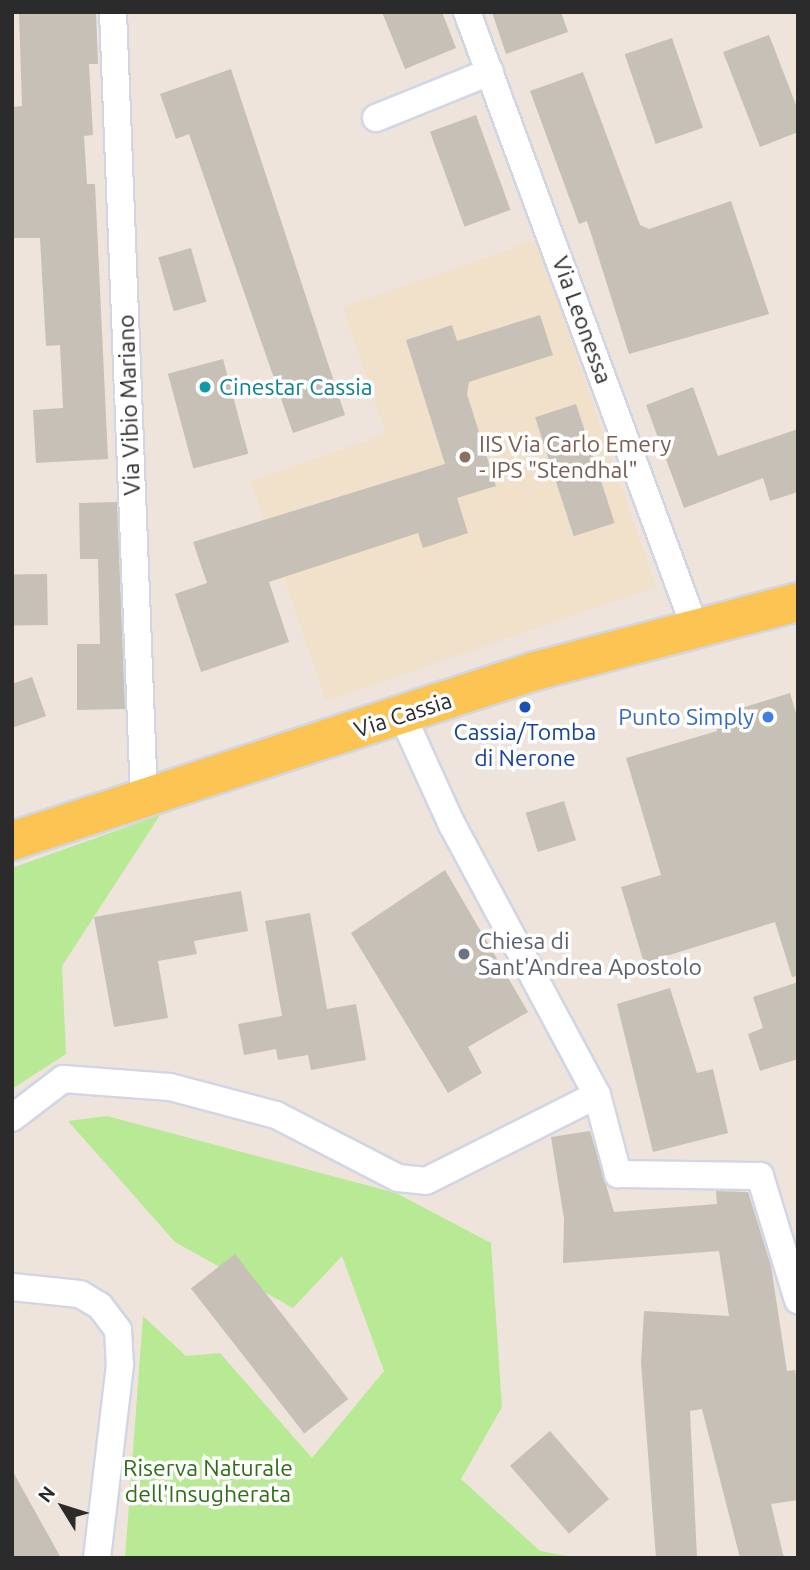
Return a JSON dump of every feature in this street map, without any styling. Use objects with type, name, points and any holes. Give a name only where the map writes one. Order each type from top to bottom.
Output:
[{"type":"main road","name":"Via Cassia","points":[[12,841],[402,715],[695,628],[798,602]]},
{"type":"street","name":"Via Vibio Mariano","points":[[113,12],[144,798]]},
{"type":"street","name":"Via Leonessa","points":[[467,12],[695,628]]},
{"type":"street","points":[[376,118],[490,72]]},
{"type":"street","points":[[402,715],[452,825],[597,1095],[618,1174],[757,1174],[798,1300]]},
{"type":"street","points":[[12,1118],[63,1079],[170,1087],[275,1115],[398,1178],[426,1181],[597,1095]]},
{"type":"street","points":[[12,1287],[86,1296],[118,1330],[120,1364],[97,1558]]},
{"type":"shaded area","name":"IIS Via Carlo Emery - IPS \"Stendhal\"","points":[[537,240],[656,587],[326,701],[251,481],[386,434],[343,307]]},
{"type":"green space","points":[[160,815],[62,966],[66,1054],[12,1089],[12,868]]},
{"type":"green space","name":"Riserva Naturale dell'Insugherata","points":[[107,1116],[396,1193],[491,1243],[502,1407],[461,1479],[540,1551],[579,1558],[125,1558],[143,1316],[186,1356],[220,1353],[312,1458],[384,1371],[342,1256],[293,1308],[175,1242],[68,1121]]},
{"type":"building","points":[[19,12],[96,12],[98,64],[89,64],[93,135],[84,136],[87,184],[95,184],[108,459],[36,463],[33,410],[63,408],[60,345],[46,346],[40,238],[14,238],[12,107],[22,106]]},
{"type":"building","points":[[382,12],[442,12],[456,48],[405,69]]},
{"type":"building","points":[[492,12],[561,12],[568,32],[506,54]]},
{"type":"building","points":[[769,35],[798,110],[798,132],[760,147],[723,52]]},
{"type":"building","points":[[672,38],[703,128],[656,144],[625,54]]},
{"type":"building","points":[[231,69],[345,415],[293,433],[189,134],[176,139],[160,94]]},
{"type":"building","points":[[583,72],[640,225],[649,229],[731,201],[769,314],[629,354],[587,221],[579,224],[530,91]]},
{"type":"building","points":[[476,115],[511,210],[464,227],[430,132]]},
{"type":"building","points":[[191,248],[206,302],[174,311],[158,257]]},
{"type":"building","points":[[540,315],[553,355],[469,382],[467,394],[496,486],[457,498],[468,533],[423,548],[418,533],[269,582],[289,642],[201,672],[175,594],[207,583],[193,542],[445,464],[406,340],[452,325],[457,341]]},
{"type":"building","points":[[223,359],[248,454],[193,468],[168,374]]},
{"type":"building","points":[[693,387],[718,456],[798,429],[798,492],[770,501],[763,478],[684,508],[646,405]]},
{"type":"building","points":[[576,404],[615,523],[574,536],[535,417]]},
{"type":"building","points":[[117,502],[125,709],[77,710],[77,644],[100,644],[98,559],[80,559],[79,503]]},
{"type":"building","points":[[47,574],[48,625],[13,626],[12,575]]},
{"type":"building","points":[[32,677],[46,716],[12,728],[12,684]]},
{"type":"building","points":[[790,693],[798,720],[798,976],[792,977],[775,922],[644,963],[621,887],[661,875],[626,758],[717,731],[713,717]]},
{"type":"building","points":[[564,801],[576,840],[538,852],[526,813]]},
{"type":"building","points":[[445,870],[528,1012],[468,1047],[482,1073],[448,1093],[351,933]]},
{"type":"building","points":[[241,891],[248,931],[194,941],[197,954],[158,961],[168,1018],[114,1027],[94,917]]},
{"type":"building","points":[[310,913],[327,1009],[356,1004],[366,1060],[311,1070],[308,1055],[278,1060],[276,1049],[244,1055],[238,1024],[282,1016],[265,921]]},
{"type":"building","points":[[798,982],[798,1059],[760,1071],[748,1034],[763,1028],[753,997]]},
{"type":"building","points":[[670,988],[697,1073],[713,1069],[728,1133],[653,1152],[617,1004]]},
{"type":"building","points":[[590,1131],[614,1212],[717,1204],[716,1191],[748,1192],[771,1266],[787,1371],[795,1370],[798,1387],[798,1500],[771,1504],[784,1558],[740,1558],[702,1409],[690,1411],[697,1558],[656,1558],[641,1363],[644,1311],[729,1316],[719,1251],[563,1263],[564,1219],[551,1137]]},
{"type":"building","points":[[235,1254],[348,1399],[304,1433],[191,1288]]},
{"type":"building","points":[[550,1431],[609,1499],[569,1534],[510,1466]]},
{"type":"building","points":[[12,1470],[61,1558],[12,1558]]},
{"type":"place","name":"Cinestar Cassia","points":[[205,387]]},
{"type":"place","name":"IIS Via Carlo Emery - IPS \"Stendhal\"","points":[[465,457]]},
{"type":"place","name":"Cassia/Tomba di Nerone","points":[[525,707]]},
{"type":"place","name":"Punto Simply","points":[[768,717]]},
{"type":"place","name":"Chiesa di Sant'Andrea Apostolo","points":[[464,954]]}]
